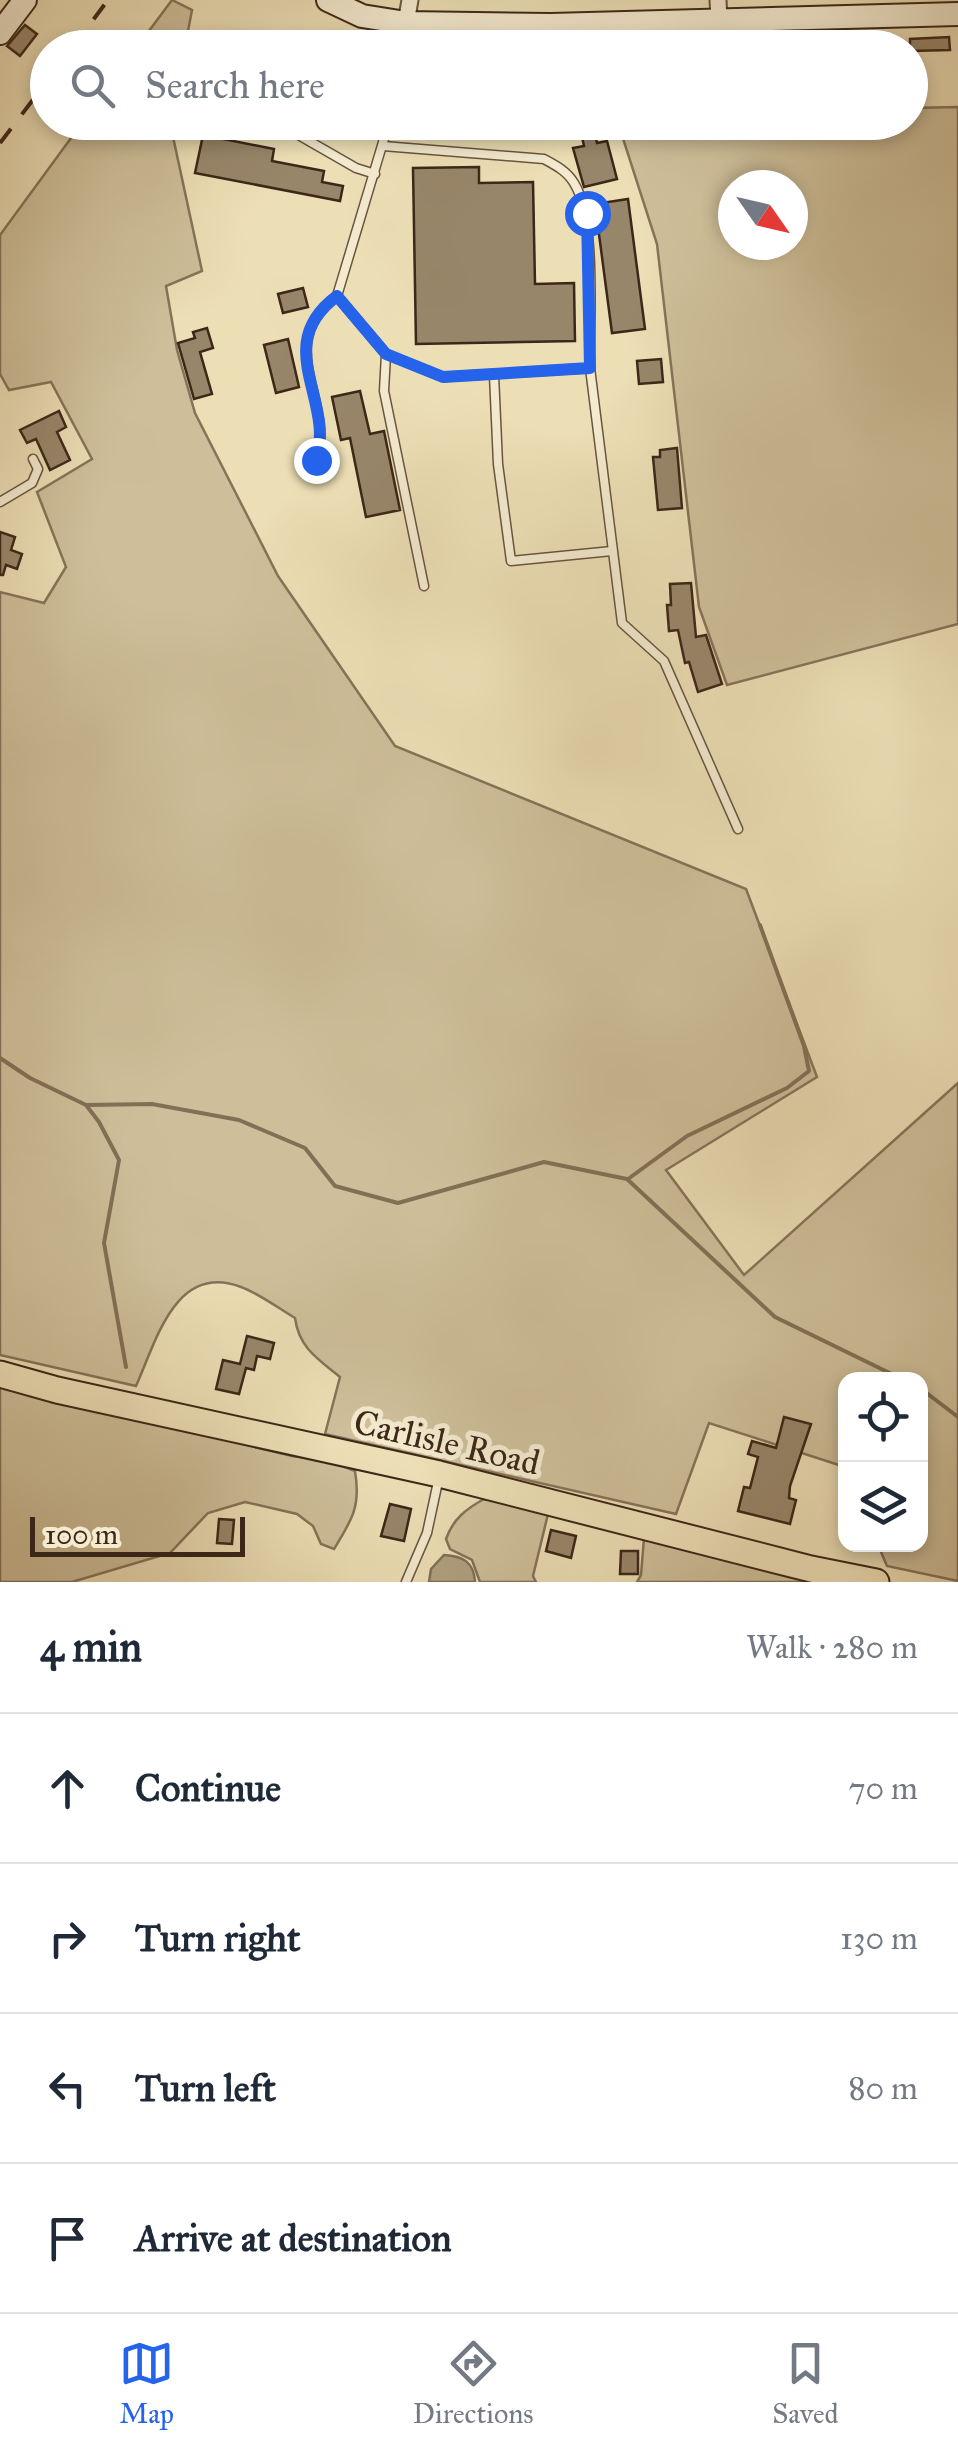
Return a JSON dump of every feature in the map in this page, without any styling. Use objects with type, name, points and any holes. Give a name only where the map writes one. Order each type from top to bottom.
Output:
[{"type":"main road","name":"Carlisle Road","points":[[0,1374],[439,1474],[876,1582]]},
{"type":"street","points":[[0,33],[25,0]]},
{"type":"street","points":[[328,0],[362,16],[408,12],[516,30]]},
{"type":"street","points":[[591,30],[719,10],[958,14]]},
{"type":"lane","points":[[307,140],[356,168],[375,174]]},
{"type":"lane","points":[[316,460],[321,445],[305,358],[308,332],[316,316],[337,296],[384,140]]},
{"type":"lane","points":[[383,146],[544,160],[560,168],[574,182],[587,213],[590,368],[622,622],[664,661],[738,829]]},
{"type":"lane","points":[[337,296],[386,354],[443,377],[590,368]]},
{"type":"lane","points":[[386,354],[384,391],[424,586]]},
{"type":"lane","points":[[494,375],[498,464],[511,561],[612,550]]},
{"type":"lane","points":[[0,502],[32,482],[38,470],[33,459]]},
{"type":"lane","points":[[406,1582],[427,1533],[439,1474]]},
{"type":"shaded area","points":[[172,0],[192,10],[188,30],[150,30]]},
{"type":"shaded area","points":[[958,107],[958,624],[727,685],[699,607],[657,244],[623,140],[928,140],[928,108]]},
{"type":"shaded area","points":[[70,140],[174,140],[202,271],[166,286],[177,350],[195,413],[278,576],[395,746],[746,889],[817,1077],[666,1170],[744,1275],[958,1083],[958,1581],[887,1566],[881,1552],[928,1552],[928,1372],[838,1372],[838,1465],[709,1423],[676,1514],[325,1434],[340,1377],[305,1345],[295,1318],[241,1287],[218,1282],[200,1286],[184,1296],[161,1329],[136,1386],[0,1355],[0,592],[44,603],[66,567],[37,492],[92,459],[51,382],[9,390],[0,374],[0,235]]},
{"type":"shaded area","points":[[0,1384],[292,1456],[330,1461],[355,1471],[354,1512],[334,1549],[321,1544],[313,1526],[297,1514],[245,1502],[208,1513],[170,1553],[72,1582],[0,1582]]},
{"type":"shaded area","points":[[484,1499],[513,1501],[548,1514],[533,1576],[536,1582],[480,1582],[472,1560],[450,1549],[446,1539],[456,1520]]},
{"type":"shaded area","points":[[644,1538],[821,1582],[637,1582]]},
{"type":"shaded area","points":[[444,1555],[466,1561],[475,1582],[429,1582],[431,1569]]},
{"type":"building","points":[[25,25],[32,30],[30,43],[20,56],[7,46]]},
{"type":"building","points":[[949,37],[950,50],[928,51],[928,38]]},
{"type":"building","points":[[202,140],[228,140],[274,149],[272,161],[324,171],[322,182],[343,186],[340,201],[195,173]]},
{"type":"building","points":[[583,140],[607,141],[617,179],[584,187],[573,148],[584,146]]},
{"type":"building","points":[[479,167],[479,183],[533,182],[535,284],[574,283],[575,341],[416,344],[413,168]]},
{"type":"building","points":[[628,199],[645,329],[612,333],[595,204]]},
{"type":"building","points":[[303,288],[308,307],[283,313],[278,294]]},
{"type":"building","points":[[207,328],[213,348],[200,352],[212,394],[194,399],[178,343],[195,338],[193,332]]},
{"type":"building","points":[[288,339],[299,387],[276,393],[264,345]]},
{"type":"building","points":[[661,359],[663,382],[639,384],[637,361]]},
{"type":"building","points":[[360,391],[370,434],[384,431],[400,510],[366,517],[350,438],[341,440],[332,397]]},
{"type":"building","points":[[59,411],[66,427],[57,432],[70,460],[50,470],[36,439],[27,443],[20,430]]},
{"type":"building","points":[[677,448],[682,508],[658,510],[653,457],[660,457],[660,450]]},
{"type":"building","points":[[0,532],[15,537],[11,550],[22,554],[17,569],[6,565],[3,575],[0,575]]},
{"type":"building","points":[[691,583],[696,637],[706,635],[722,684],[698,692],[689,662],[685,663],[678,630],[669,631],[667,605],[671,605],[670,584]]},
{"type":"building","points":[[247,1336],[274,1343],[270,1359],[257,1356],[254,1370],[246,1368],[239,1394],[216,1389],[223,1360],[240,1364]]},
{"type":"building","points":[[784,1417],[811,1424],[790,1486],[789,1498],[796,1500],[790,1524],[738,1511],[744,1487],[750,1488],[758,1457],[748,1454],[752,1441],[776,1448]]},
{"type":"building","points":[[390,1504],[411,1509],[404,1541],[381,1536]]},
{"type":"building","points":[[219,1519],[234,1520],[232,1544],[217,1543]]},
{"type":"building","points":[[551,1530],[576,1536],[571,1558],[546,1551]]},
{"type":"building","points":[[621,1551],[638,1551],[638,1574],[620,1574]]},
{"type":"waterway","points":[[628,1179],[687,1136],[787,1088],[809,1071],[804,1046],[760,925]]},
{"type":"waterway","points":[[0,1058],[30,1078],[86,1105],[152,1104],[239,1120],[305,1148],[335,1186],[398,1203],[544,1162],[627,1179],[775,1317],[888,1372]]},
{"type":"waterway","points":[[86,1105],[119,1160],[104,1243],[126,1367]]},
{"type":"waterway","points":[[928,1394],[958,1417]]},
{"type":"railway","points":[[86,30],[108,0]]},
{"type":"railway","points":[[0,143],[30,104]]},
{"type":"route","points":[[316,460],[321,445],[305,358],[308,332],[316,316],[337,296],[386,354],[443,377],[590,368],[587,213]]}]
